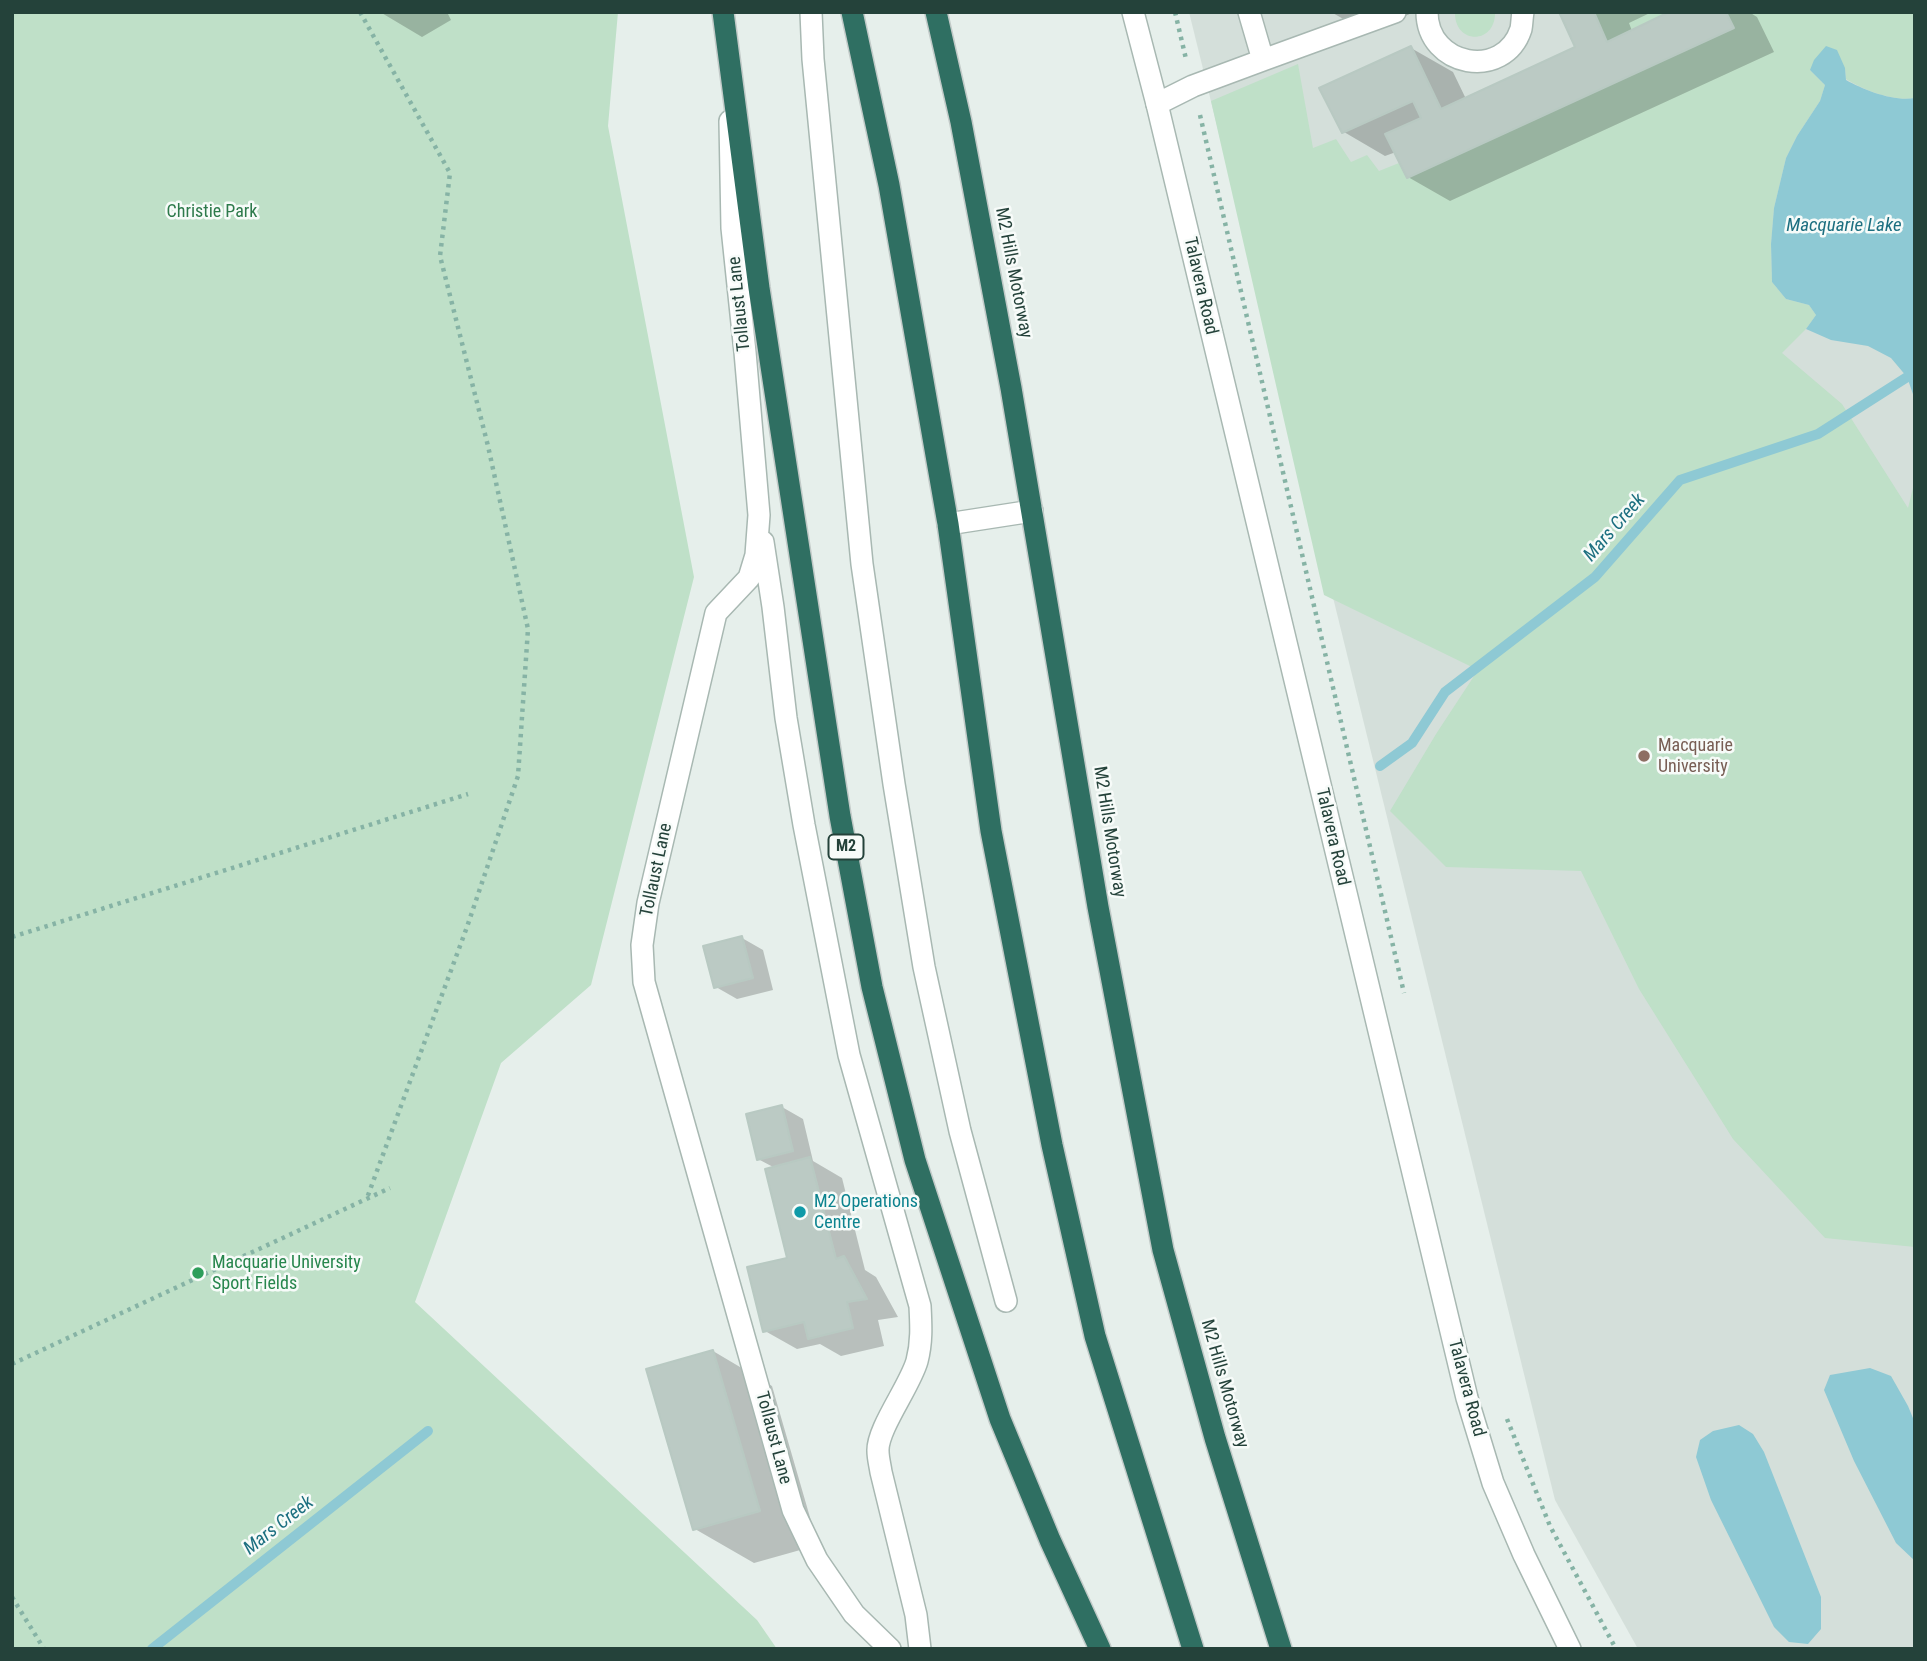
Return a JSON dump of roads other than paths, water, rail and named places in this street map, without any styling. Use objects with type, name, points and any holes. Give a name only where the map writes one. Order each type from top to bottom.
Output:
[{"type":"highway","name":"M2","points":[[723,12],[759,288],[840,816],[872,987],[915,1160],[1000,1419],[1050,1540],[1100,1649]]},
{"type":"highway","points":[[852,12],[889,185],[948,524],[991,831],[1052,1145],[1095,1336],[1193,1649]]},
{"type":"highway","name":"M2 Hills Motorway","points":[[936,12],[961,122],[1011,388],[1098,907],[1163,1250],[1215,1438],[1281,1649]]},
{"type":"street","points":[[811,12],[813,59],[862,564],[894,784],[924,967],[960,1131],[1006,1301]]},
{"type":"street","name":"Talavera Road","points":[[1133,12],[1467,1398],[1493,1483],[1524,1555],[1570,1649]]},
{"type":"street","points":[[1249,12],[1263,60]]},
{"type":"street","points":[[1157,104],[1193,86],[1395,12]]},
{"type":"street","points":[[1427,12],[1430,30],[1437,43],[1448,54],[1461,60],[1476,62],[1505,52],[1515,41],[1523,12]]},
{"type":"street","name":"Tollaust Lane","points":[[729,58],[732,228],[759,515],[757,555],[749,578],[716,613],[648,903],[642,945],[644,982],[793,1510],[817,1560],[854,1614],[890,1649]]},
{"type":"street","points":[[948,524],[1032,511]]},
{"type":"street","points":[[759,515],[786,718],[849,1055],[920,1306],[922,1338],[917,1362],[882,1432],[877,1449],[916,1615],[920,1649]]},
{"type":"water","name":"Macquarie Lake","points":[[1826,46],[1837,50],[1845,68],[1846,80],[1889,97],[1915,98],[1915,400],[1907,377],[1891,358],[1868,346],[1831,340],[1806,329],[1816,315],[1809,305],[1786,299],[1772,282],[1774,208],[1786,158],[1820,101],[1825,85],[1810,70],[1814,60]]},
{"type":"water","points":[[1870,1368],[1891,1376],[1915,1423],[1915,1561],[1896,1543],[1854,1461],[1824,1390],[1830,1375]]},
{"type":"water","points":[[1739,1425],[1753,1434],[1764,1452],[1821,1597],[1821,1629],[1808,1644],[1789,1642],[1774,1627],[1711,1500],[1696,1457],[1700,1440],[1713,1431]]},
{"type":"waterway","name":"Mars Creek","points":[[1380,766],[1412,743],[1445,692],[1595,577],[1680,480],[1818,434],[1915,372]]},
{"type":"waterway","name":"Mars Creek","points":[[152,1649],[428,1431]]},
{"type":"place","name":"Macquarie University","points":[[1644,756]]},
{"type":"place","name":"M2 Operations Centre","points":[[800,1212]]},
{"type":"place","name":"Macquarie University Sport Fields","points":[[198,1273]]},
{"type":"park label","name":"Christie Park","points":[[212,212]]}]
